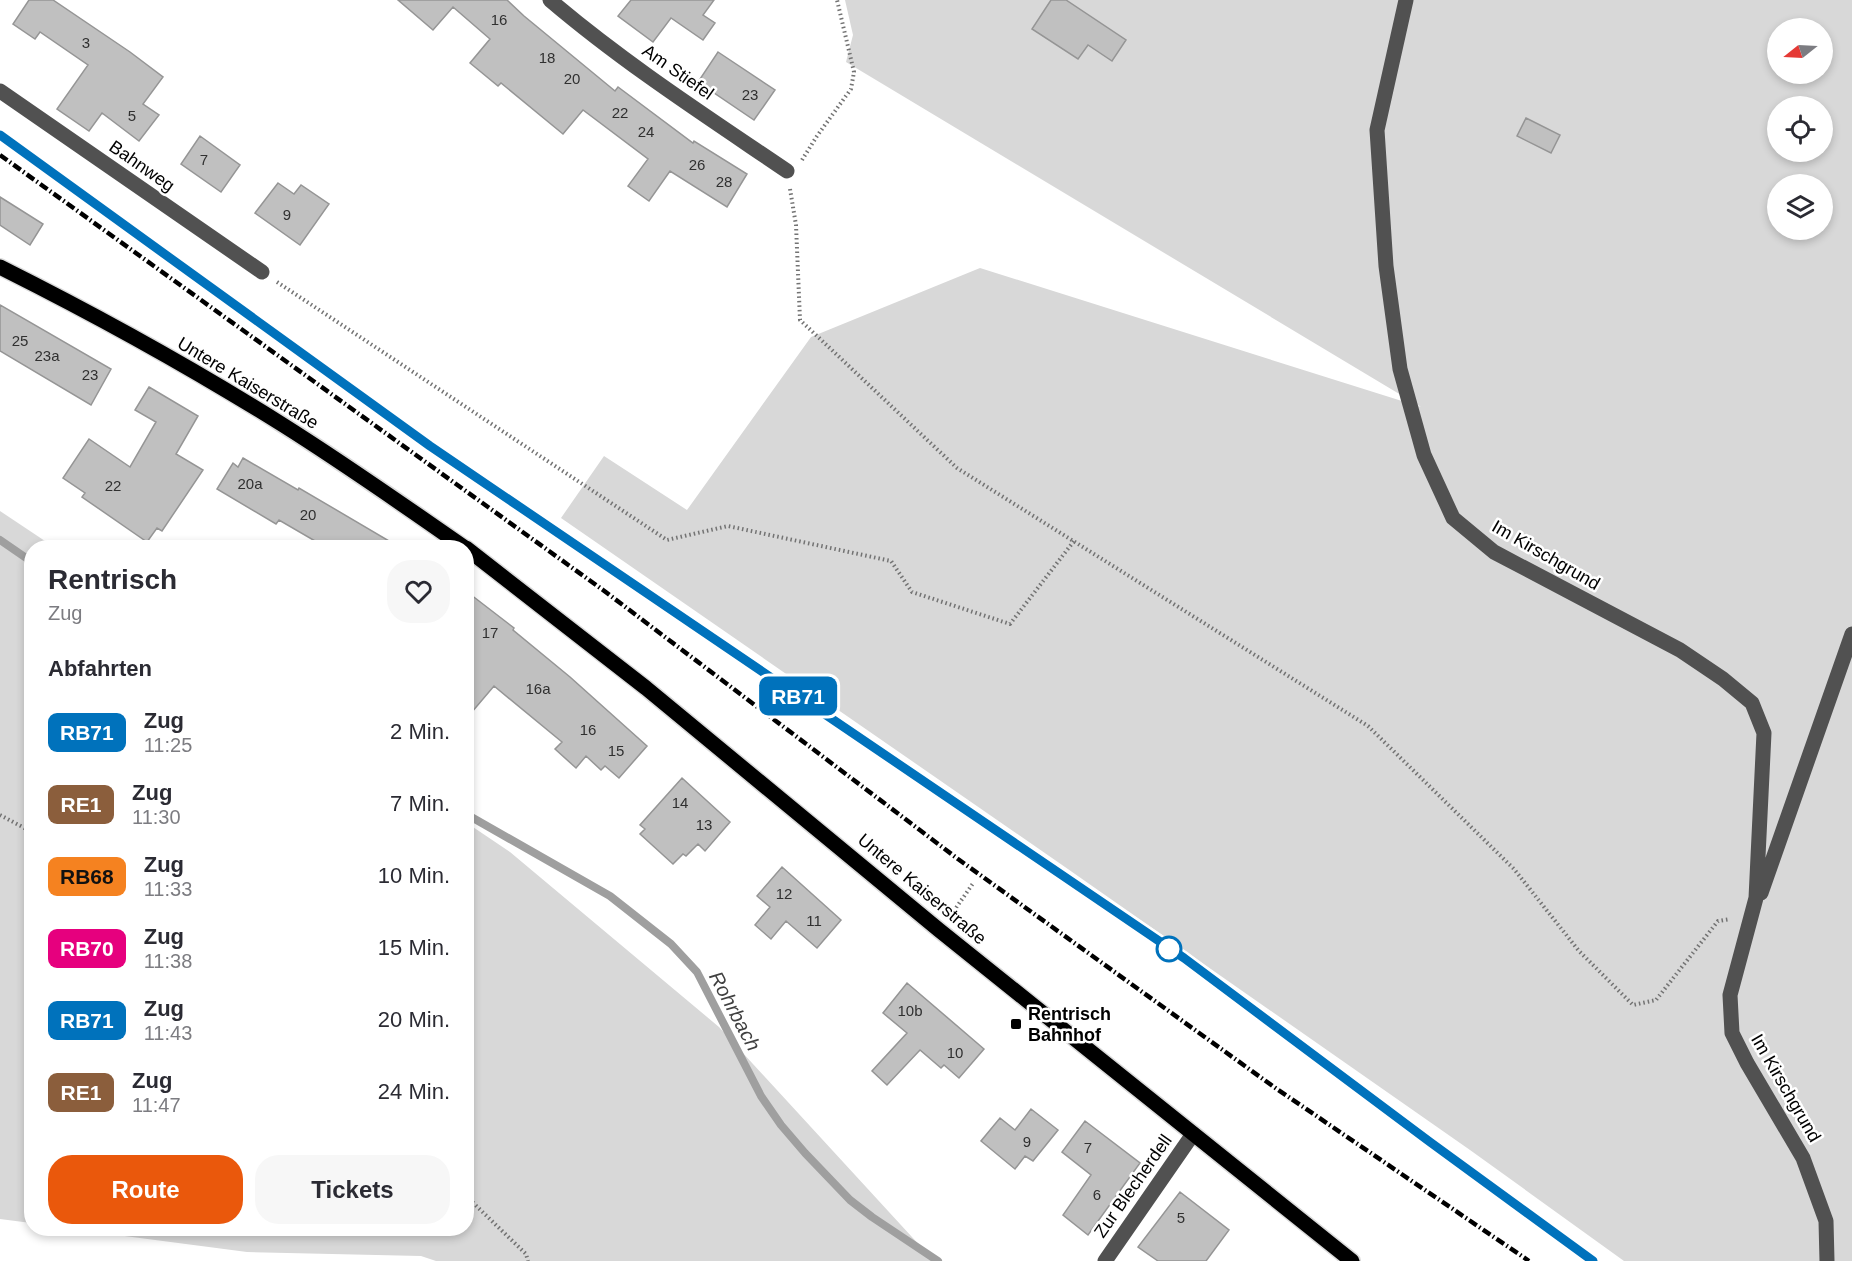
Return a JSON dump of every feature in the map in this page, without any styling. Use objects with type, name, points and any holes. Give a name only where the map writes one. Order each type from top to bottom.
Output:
[{"type":"main road","name":"Untere Kaiserstraße","points":[[0,267],[160,352],[284,425],[454,540]]},
{"type":"main road","name":"Untere Kaiserstraße","points":[[474,554],[646,688],[939,930],[1352,1261]]},
{"type":"street","name":"Am Stiefel","points":[[549,0],[659,84],[793,168]]},
{"type":"street","name":"Im Kirschgrund","points":[[1406,0],[1377,130],[1386,266],[1400,369],[1424,455],[1453,518],[1494,552],[1680,650],[1723,679],[1752,703],[1764,733],[1756,898],[1730,994],[1732,1033],[1803,1158],[1826,1221],[1827,1261]]},
{"type":"street","name":"Bahnweg","points":[[0,91],[262,272]]},
{"type":"street","name":"Im Kirschgrund","points":[[1747,933],[1852,634]]},
{"type":"street","name":"Zur Blecherdell","points":[[1106,1261],[1193,1134]]},
{"type":"path","points":[[837,0],[854,72],[852,89],[793,168],[800,321],[957,468],[1368,726],[1514,869],[1579,951],[1633,1005],[1656,1000],[1719,921],[1752,915]]},
{"type":"path","points":[[262,272],[667,540],[728,526],[891,561],[912,592],[1010,624],[1074,542]]},
{"type":"path","points":[[0,816],[24,828]]},
{"type":"path","points":[[939,930],[974,882]]},
{"type":"path","points":[[474,1204],[526,1254],[528,1261]]},
{"type":"shaded area","points":[[845,0],[1852,0],[1852,1261],[1624,1261],[1470,1150],[561,518],[604,456],[687,510],[811,337],[980,268],[1421,407],[846,62],[853,35]]},
{"type":"shaded area","points":[[0,511],[44,540],[24,540],[24,1222],[0,1219]]},
{"type":"shaded area","points":[[474,828],[510,852],[719,1027],[934,1261],[436,1261],[421,1256],[247,1252],[125,1236],[474,1236]]},
{"type":"building","points":[[29,0],[53,0],[163,77],[143,104],[159,115],[139,141],[102,113],[89,131],[57,109],[88,65],[40,32],[35,39],[13,24]]},
{"type":"building","points":[[398,0],[507,0],[615,91],[618,87],[693,143],[694,141],[747,174],[727,207],[670,171],[649,201],[628,186],[648,159],[583,110],[563,134],[501,83],[498,86],[470,63],[490,39],[453,7],[433,30]]},
{"type":"building","points":[[631,0],[714,0],[703,15],[715,23],[703,40],[671,18],[653,42],[618,16]]},
{"type":"building","points":[[1051,0],[1066,0],[1126,40],[1112,61],[1088,45],[1078,59],[1032,29]]},
{"type":"building","points":[[718,52],[775,90],[754,120],[698,82]]},
{"type":"building","points":[[1526,118],[1560,135],[1551,153],[1517,136]]},
{"type":"building","points":[[200,136],[240,165],[221,192],[181,164]]},
{"type":"building","points":[[278,183],[294,194],[301,185],[329,204],[300,245],[255,213]]},
{"type":"building","points":[[0,197],[43,224],[30,245],[0,225]]},
{"type":"building","points":[[0,305],[111,369],[91,405],[0,351]]},
{"type":"building","points":[[149,387],[198,416],[176,454],[203,470],[162,531],[157,528],[148,540],[144,540],[82,497],[85,493],[63,478],[89,439],[130,467],[156,422],[135,410]]},
{"type":"building","points":[[243,458],[387,540],[313,540],[279,520],[276,524],[217,489],[233,463],[238,467]]},
{"type":"building","points":[[474,597],[514,628],[513,630],[647,746],[619,778],[605,766],[601,770],[586,756],[576,768],[555,749],[562,742],[494,686],[474,710]]},
{"type":"building","points":[[682,778],[730,822],[705,851],[698,844],[686,856],[683,854],[673,864],[640,834],[645,829],[640,825]]},
{"type":"building","points":[[782,867],[841,920],[817,948],[786,921],[771,939],[755,925],[770,907],[757,896]]},
{"type":"building","points":[[907,983],[984,1049],[959,1078],[944,1065],[941,1068],[920,1050],[887,1085],[872,1071],[907,1033],[883,1013]]},
{"type":"building","points":[[1031,1109],[1058,1130],[1033,1161],[1025,1156],[1015,1169],[981,1141],[1000,1118],[1015,1130]]},
{"type":"building","points":[[1085,1121],[1140,1163],[1088,1235],[1063,1215],[1091,1175],[1062,1152]]},
{"type":"building","points":[[1180,1192],[1229,1230],[1206,1261],[1158,1261],[1138,1247]]},
{"type":"waterway","name":"Rohrbach","points":[[0,540],[24,556]]},
{"type":"waterway","name":"Rohrbach","points":[[474,819],[610,896],[671,944],[697,972],[761,1096],[781,1125],[850,1200],[938,1261]]},
{"type":"railway","points":[[0,135],[431,446],[1183,958],[1593,1261]]},
{"type":"railway","points":[[0,155],[603,590],[958,859],[1274,1087],[1529,1261]]},
{"type":"train","name":"RB71","points":[[0,135],[430,446],[1184,958],[1593,1261]]},
{"type":"place","name":"Rentrisch Bahnhof","points":[[1016,1024]]}]
